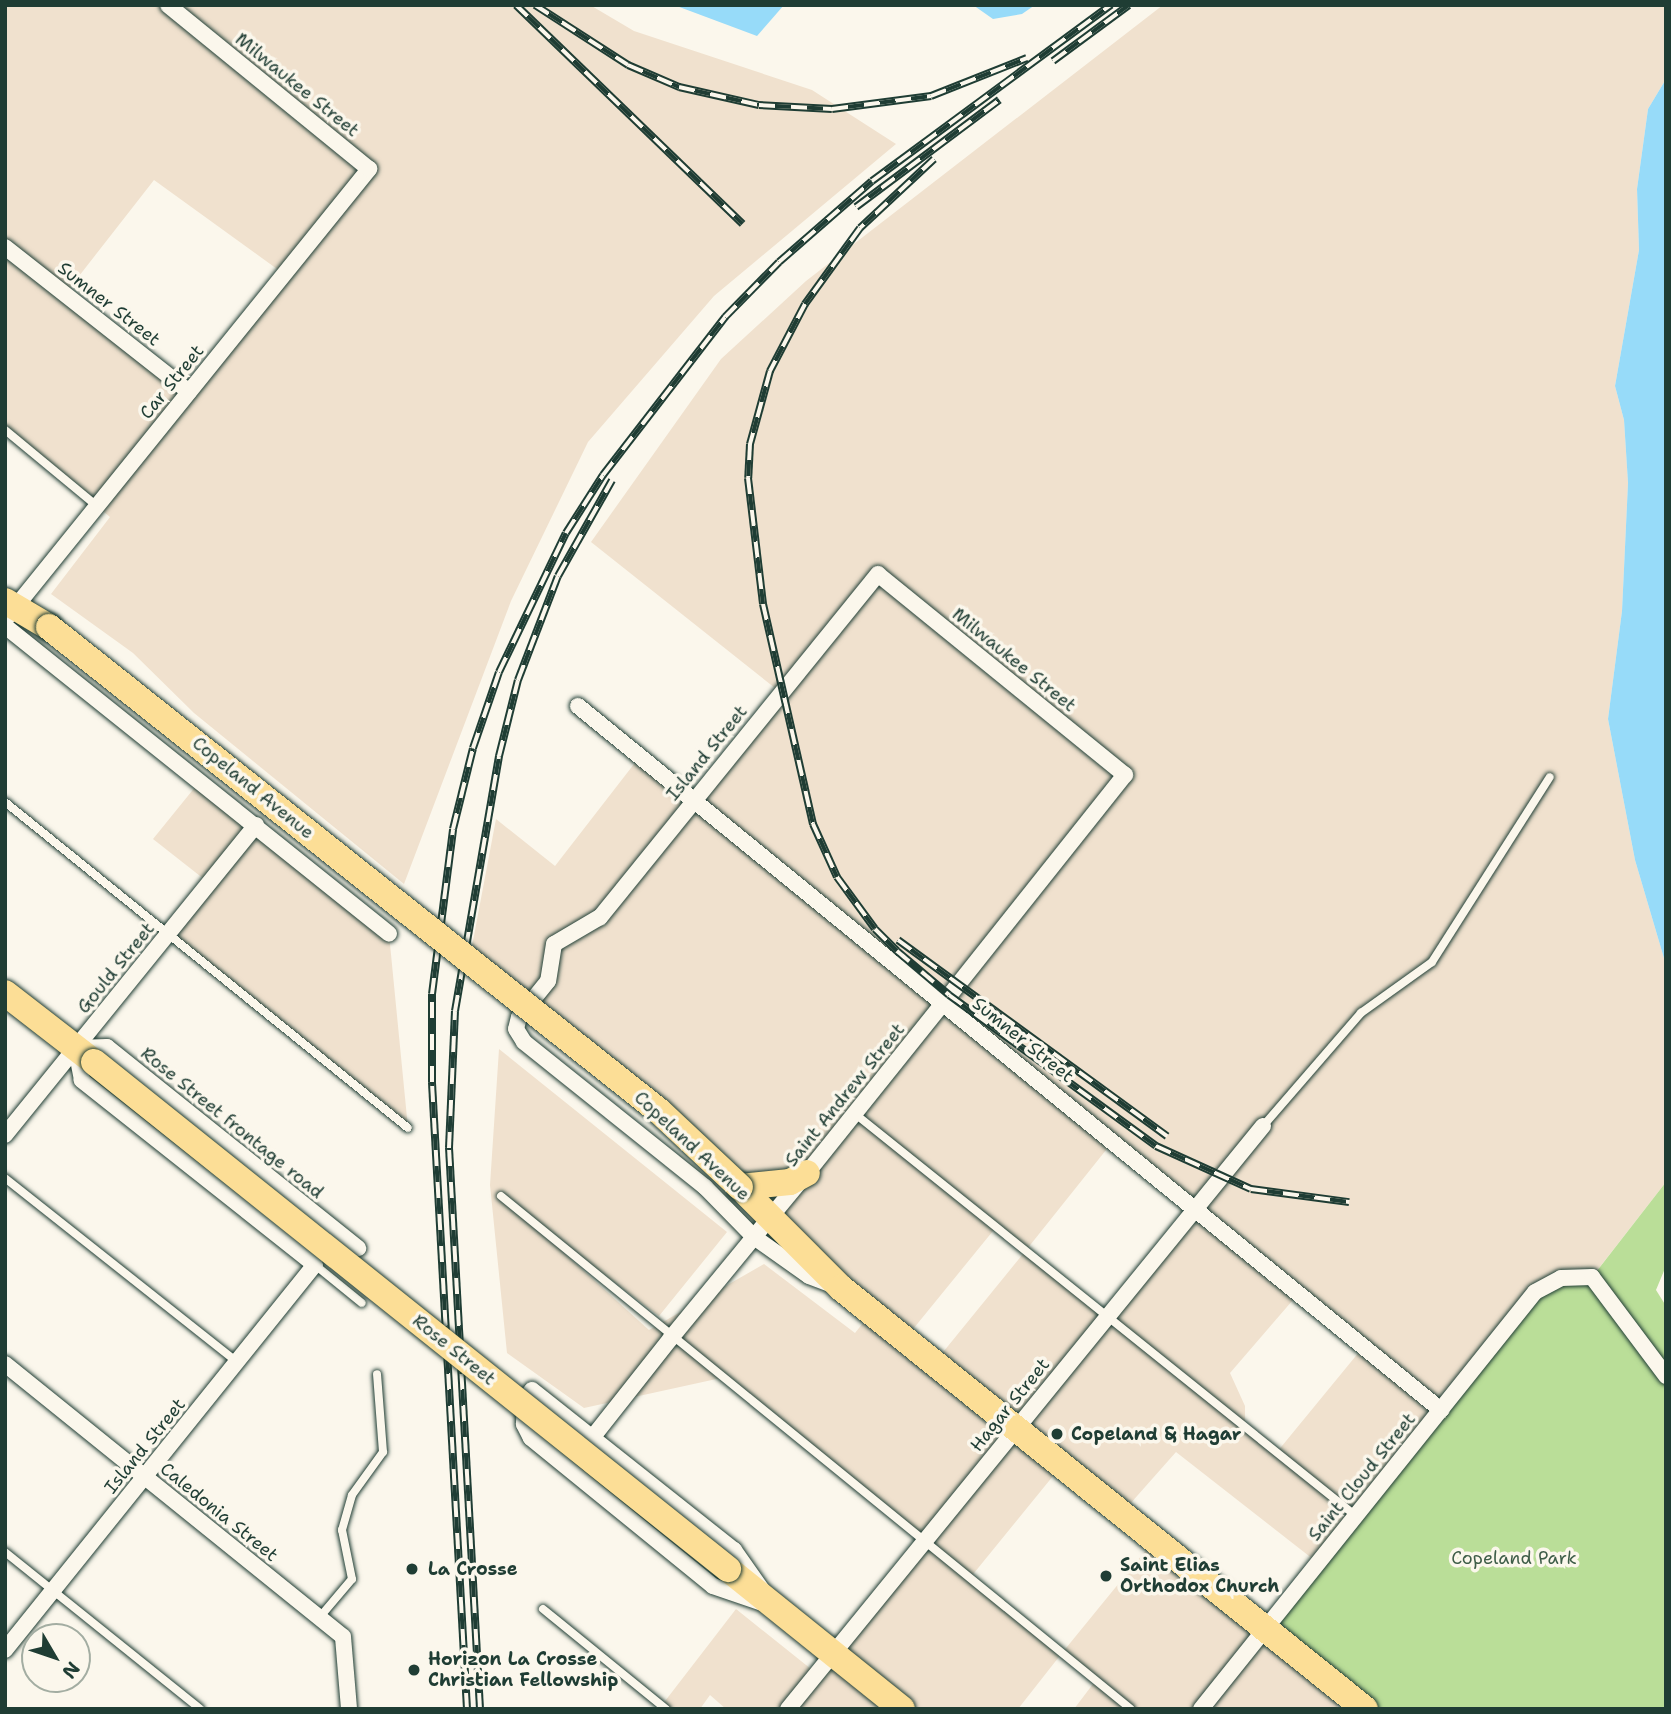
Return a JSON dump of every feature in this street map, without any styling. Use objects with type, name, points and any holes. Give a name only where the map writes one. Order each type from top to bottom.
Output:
[{"type":"highway","name":"Copeland Avenue","points":[[8,614],[49,627],[659,1111],[740,1187],[761,1228],[841,1288],[1365,1709]]},
{"type":"highway","name":"Rose Street","points":[[5,993],[902,1709]]},
{"type":"highway","points":[[740,1187],[790,1182],[807,1172]]},
{"type":"street","name":"Milwaukee Street","points":[[168,5],[369,169]]},
{"type":"street","name":"Car Street","points":[[8,614],[369,169]]},
{"type":"street","name":"Sumner Street","points":[[5,247],[189,392]]},
{"type":"street","name":"Milwaukee Street","points":[[878,574],[1125,775]]},
{"type":"street","name":"Island Street","points":[[761,1228],[518,1035],[519,1017],[548,981],[554,944],[600,917],[878,574]]},
{"type":"street","points":[[8,614],[389,934]]},
{"type":"street","name":"Sumner Street","points":[[578,706],[695,797],[1441,1410]]},
{"type":"street","name":"Saint Andrew Street","points":[[592,1438],[1125,775]]},
{"type":"street","name":"Gould Street","points":[[5,1135],[85,1055],[167,934],[256,825]]},
{"type":"street","name":"Rose Street frontage road","points":[[85,1055],[107,1047],[358,1248]]},
{"type":"street","points":[[85,1055],[82,1080],[315,1265]]},
{"type":"street","name":"Hagar Street","points":[[792,1707],[832,1653],[1263,1126]]},
{"type":"street","name":"Island Street","points":[[5,1650],[315,1265]]},
{"type":"street","name":"Saint Cloud Street","points":[[1201,1709],[1535,1292],[1561,1278],[1592,1277],[1666,1376]]},
{"type":"street","name":"Caledonia Street","points":[[5,1364],[343,1637],[349,1709]]},
{"type":"street","points":[[536,1392],[734,1550],[774,1607],[713,1586],[531,1438],[524,1424],[526,1393],[536,1392]]},
{"type":"lane","points":[[5,430],[97,506]]},
{"type":"lane","points":[[1263,1126],[1361,1013],[1432,962],[1550,777]]},
{"type":"lane","points":[[5,802],[408,1128]]},
{"type":"lane","points":[[854,1113],[1356,1516]]},
{"type":"lane","points":[[5,1178],[237,1362]]},
{"type":"lane","points":[[501,1196],[671,1338],[1131,1709]]},
{"type":"lane","points":[[315,1265],[362,1303]]},
{"type":"lane","points":[[319,1618],[352,1579],[342,1530],[352,1496],[383,1452],[377,1374]]},
{"type":"lane","points":[[5,1552],[200,1709]]},
{"type":"lane","points":[[543,1609],[666,1709]]},
{"type":"shaded area","points":[[5,5],[590,5],[634,31],[812,90],[896,144],[714,296],[588,442],[511,601],[404,884],[194,713],[133,653],[51,594],[110,517],[5,430]],"holes":[[[154,180],[284,274],[189,392],[65,294]]]},
{"type":"shaded area","points":[[1163,5],[1666,5],[1666,79],[1648,109],[1637,189],[1639,250],[1615,386],[1624,420],[1628,483],[1622,611],[1608,719],[1635,860],[1666,965],[1666,1182],[1592,1277],[1318,1563],[1176,1452],[1122,1513],[1062,1465],[970,1578],[1062,1653],[1018,1709],[726,1709],[710,1695],[700,1709],[666,1709],[662,1705],[736,1609],[816,1673],[923,1541],[721,1378],[584,1408],[507,1353],[490,1185],[499,1049],[727,1232],[659,1316],[510,1204],[649,1330],[764,1264],[855,1333],[871,1313],[469,962],[496,819],[555,866],[641,755],[695,797],[780,692],[591,542],[721,359],[806,281]],"holes":[[[1114,1140],[1196,1207],[1107,1317],[1027,1249]],[[997,1226],[1027,1249],[935,1362],[905,1339]],[[1299,1293],[1364,1346],[1277,1452],[1245,1427],[1245,1406],[1230,1373]]]},
{"type":"shaded area","points":[[200,781],[389,934],[408,1128],[168,934],[209,883],[153,839]]},
{"type":"shaded area","points":[[1155,1539],[1347,1695],[1335,1709],[1074,1709],[1096,1680],[1062,1653]]},
{"type":"green space","name":"Copeland Park","points":[[1666,1182],[1666,1266],[1656,1290],[1666,1306],[1666,1709],[1365,1709],[1266,1628],[1535,1292],[1593,1276]]},
{"type":"water","points":[[674,5],[784,5],[757,36]]},
{"type":"water","points":[[973,5],[1035,5],[1022,14],[993,19]]},
{"type":"water","points":[[1666,79],[1666,965],[1635,860],[1608,719],[1622,611],[1628,483],[1624,420],[1615,386],[1639,250],[1637,189],[1648,109]]},
{"type":"railway","points":[[516,5],[743,224]]},
{"type":"railway","points":[[535,5],[628,65],[679,87],[759,105],[832,109],[931,96],[1027,58]]},
{"type":"railway","points":[[467,1709],[432,1082],[432,994],[453,829],[473,748],[499,672],[566,533],[603,475],[725,317],[779,262],[872,181],[1111,5]]},
{"type":"railway","points":[[1053,61],[1129,5]]},
{"type":"railway","points":[[856,207],[999,100]]},
{"type":"railway","points":[[934,159],[860,228],[805,304],[770,371],[750,444],[748,478],[763,604],[813,824],[837,877],[875,929],[897,951],[949,995],[1156,1146],[1251,1189],[1349,1202]]},
{"type":"railway","points":[[480,1709],[449,1148],[455,1011],[499,756],[518,680],[558,576],[612,480]]},
{"type":"railway","points":[[898,940],[1167,1136]]},
{"type":"place","name":"Copeland & Hagar","points":[[1057,1434]]},
{"type":"place","name":"La Crosse","points":[[412,1569]]},
{"type":"place","name":"Saint Elias Orthodox Church","points":[[1106,1576]]},
{"type":"place","name":"Horizon La Crosse Christian Fellowship","points":[[414,1670]]}]
